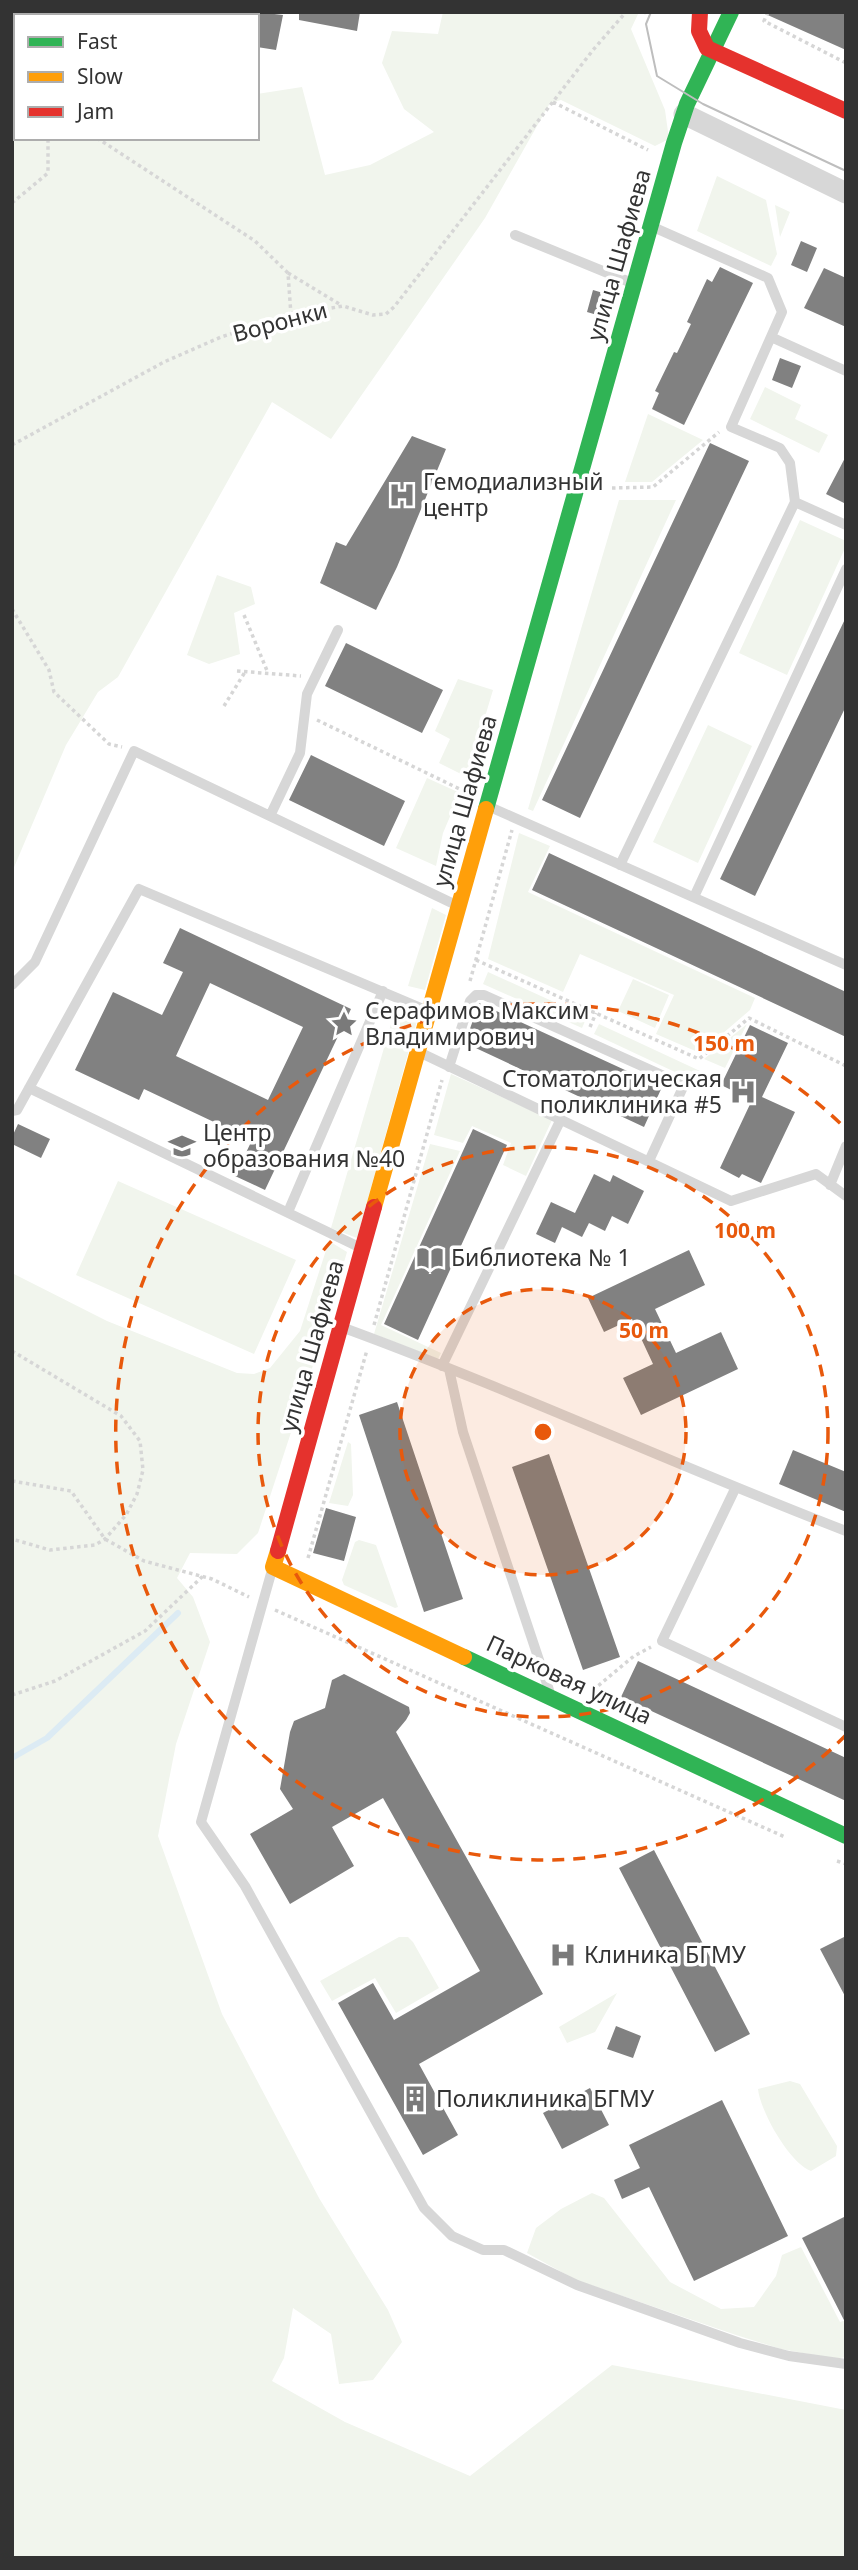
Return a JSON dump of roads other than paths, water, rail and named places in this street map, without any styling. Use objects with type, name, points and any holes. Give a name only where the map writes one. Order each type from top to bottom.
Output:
[{"type":"street","points":[[700,12],[696,20],[707,48],[846,111]]},
{"type":"street","name":"улица Шафиева","points":[[273,1567],[674,143],[684,114],[731,12]]},
{"type":"street","points":[[684,114],[846,193]]},
{"type":"street","name":"Парковая улица","points":[[273,1567],[846,1836]]},
{"type":"lane","points":[[620,865],[795,502],[790,463],[780,448],[731,427],[782,312],[768,278],[651,226]]},
{"type":"lane","points":[[515,235],[635,284]]},
{"type":"lane","points":[[771,337],[846,371]]},
{"type":"lane","points":[[795,502],[846,525]]},
{"type":"lane","points":[[694,897],[846,569]]},
{"type":"lane","points":[[270,816],[300,754],[307,694],[338,630]]},
{"type":"lane","points":[[12,985],[36,962],[134,751],[459,907]]},
{"type":"lane","points":[[488,804],[846,965]]},
{"type":"lane","points":[[12,1111],[17,1110],[139,889],[430,1011]]},
{"type":"lane","points":[[288,1212],[383,991]]},
{"type":"lane","points":[[448,1067],[470,1001],[476,995],[484,995],[684,1086],[649,1161]]},
{"type":"lane","points":[[418,1052],[731,1201],[816,1174],[846,1196]]},
{"type":"lane","points":[[29,1088],[363,1249]]},
{"type":"lane","points":[[551,1696],[463,1432],[445,1367],[561,1119]]},
{"type":"lane","points":[[830,1185],[846,1146]]},
{"type":"lane","points":[[341,1326],[735,1489],[846,1531]]},
{"type":"lane","points":[[735,1489],[663,1642],[846,1727]]},
{"type":"lane","points":[[273,1567],[201,1822],[245,1886],[424,2208],[452,2236],[483,2250],[504,2250],[577,2285],[740,2343],[789,2356],[846,2364]]},
{"type":"waterway","points":[[12,1758],[47,1738],[178,1613]]},
{"type":"tram line","points":[[651,12],[646,24],[657,76],[703,104],[846,171]]},
{"type":"place","name":"Гемодиализный центр","points":[[402,495]]},
{"type":"place","name":"Серафимов Максим Владимирович","points":[[344,1024]]},
{"type":"place","name":"Стоматологическая поликлиника #5","points":[[743,1092]]},
{"type":"place","name":"Центр образования №40","points":[[182,1146]]},
{"type":"place","name":"Библиотека № 1","points":[[430,1258]]},
{"type":"place","name":"Клиника БГМУ","points":[[563,1955]]},
{"type":"place","name":"Поликлиника БГМУ","points":[[415,2099]]}]
